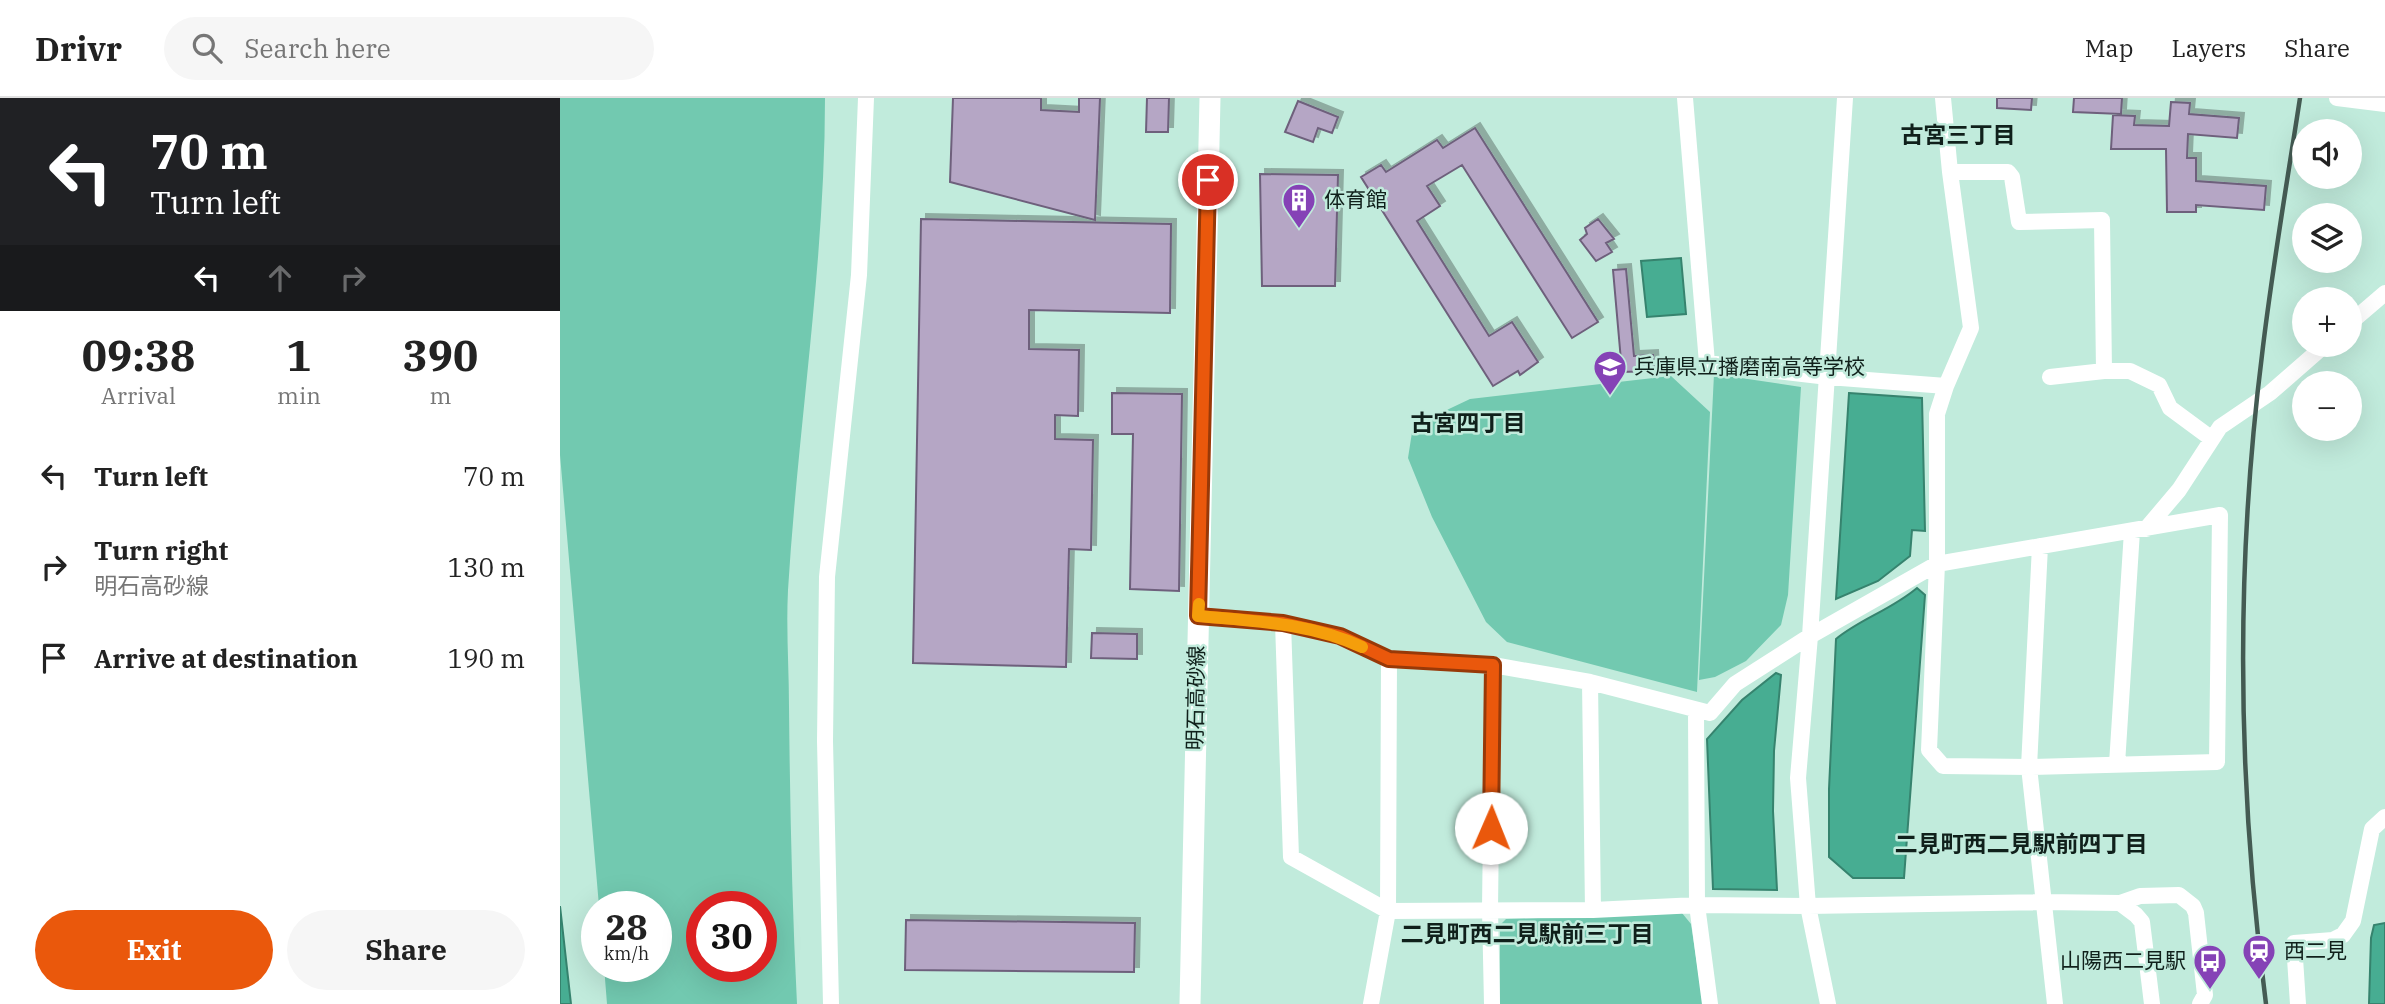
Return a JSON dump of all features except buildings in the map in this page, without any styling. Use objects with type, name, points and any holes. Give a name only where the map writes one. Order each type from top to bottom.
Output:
[{"type":"main road","name":"明石高砂線","points":[[1190,1004],[1210,98]]},
{"type":"street","points":[[831,1004],[825,741],[827,577],[859,275],[866,98]]},
{"type":"street","points":[[1685,98],[1707,363],[1828,377],[1946,386]]},
{"type":"street","points":[[1828,1004],[1808,906],[1798,778],[1828,377],[1845,98]]},
{"type":"street","points":[[1198,616],[1283,623],[1340,636],[1389,659],[1493,665],[1590,682],[1710,713],[1735,684],[1810,636],[1937,564],[2220,515],[2217,762],[2029,767],[1943,766],[1929,750],[1937,564],[1937,414],[1971,328],[1943,98]]},
{"type":"street","points":[[2337,98],[2385,104]]},
{"type":"street","points":[[1950,172],[2008,172],[2012,177],[2019,222],[2102,220],[2104,371]]},
{"type":"street","points":[[2362,313],[2385,293]]},
{"type":"street","points":[[2117,764],[2139,530],[2179,489],[2220,427],[2270,393],[2311,357]]},
{"type":"street","points":[[2050,377],[2130,371],[2159,385],[2170,408],[2212,439]]},
{"type":"street","points":[[2040,546],[2029,767],[2055,1004]]},
{"type":"street","points":[[1283,623],[1292,857],[1388,911],[1593,910],[1697,905],[2120,903],[2140,896],[2179,895],[2193,906],[2196,913],[2204,995],[2200,1004]]},
{"type":"street","points":[[1371,1004],[1388,911],[1389,659]]},
{"type":"street","points":[[1492,1004],[1490,909],[1493,665]]},
{"type":"street","points":[[1590,682],[1593,910]]},
{"type":"street","points":[[1696,710],[1697,905],[1710,1004]]},
{"type":"street","points":[[2298,1004],[2294,943],[2333,940],[2343,934],[2353,921],[2372,829],[2385,817]]},
{"type":"street","points":[[2120,903],[2142,922],[2152,1004]]},
{"type":"shaded area","points":[[560,98],[825,98],[821,221],[787,605],[797,1004],[607,1004],[605,982],[672,982],[672,891],[598,891],[560,455]]},
{"type":"shaded area","points":[[1681,258],[1686,314],[1647,317],[1641,261]]},
{"type":"shaded area","points":[[1714,374],[1801,387],[1788,595],[1781,625],[1746,661],[1715,677],[1699,680]]},
{"type":"shaded area","points":[[1671,376],[1710,412],[1697,692],[1507,642],[1486,622],[1432,517],[1408,458],[1413,426],[1470,399]]},
{"type":"shaded area","points":[[1849,393],[1922,398],[1925,531],[1912,530],[1910,556],[1878,581],[1836,599]]},
{"type":"shaded area","points":[[1917,588],[1925,595],[1904,878],[1853,878],[1829,857],[1829,789],[1836,639]]},
{"type":"shaded area","points":[[1776,673],[1781,675],[1774,751],[1773,811],[1777,890],[1713,889],[1707,739],[1742,700]]},
{"type":"shaded area","points":[[560,906],[571,1004],[560,1004]]},
{"type":"shaded area","points":[[1682,913],[1691,924],[1703,1004],[1500,1004],[1500,925],[1506,919]]},
{"type":"shaded area","points":[[2385,923],[2385,1004],[2369,1004],[2371,938],[2374,925]]},
{"type":"railway","points":[[2266,1004],[2245,761],[2243,680],[2247,517],[2262,355],[2300,98]]},
{"type":"slow traffic","points":[[1199,604],[1198,616],[1283,623],[1340,636],[1362,647]]},
{"type":"place","name":"体育館","points":[[1299,230]]},
{"type":"place","name":"兵庫県立播磨南高等学校","points":[[1610,397]]},
{"type":"place","name":"西二見","points":[[2259,981]]},
{"type":"place","name":"山陽西二見駅","points":[[2210,991]]},
{"type":"district","name":"古宮三丁目","points":[[1958,135]]},
{"type":"district","name":"古宮四丁目","points":[[1468,423]]},
{"type":"district","name":"二見町西二見駅前四丁目","points":[[2021,844]]},
{"type":"district","name":"二見町西二見駅前三丁目","points":[[1527,934]]},
{"type":"route","points":[[1208,180],[1198,616],[1283,623],[1340,636],[1389,659],[1493,665],[1491,828]]}]
